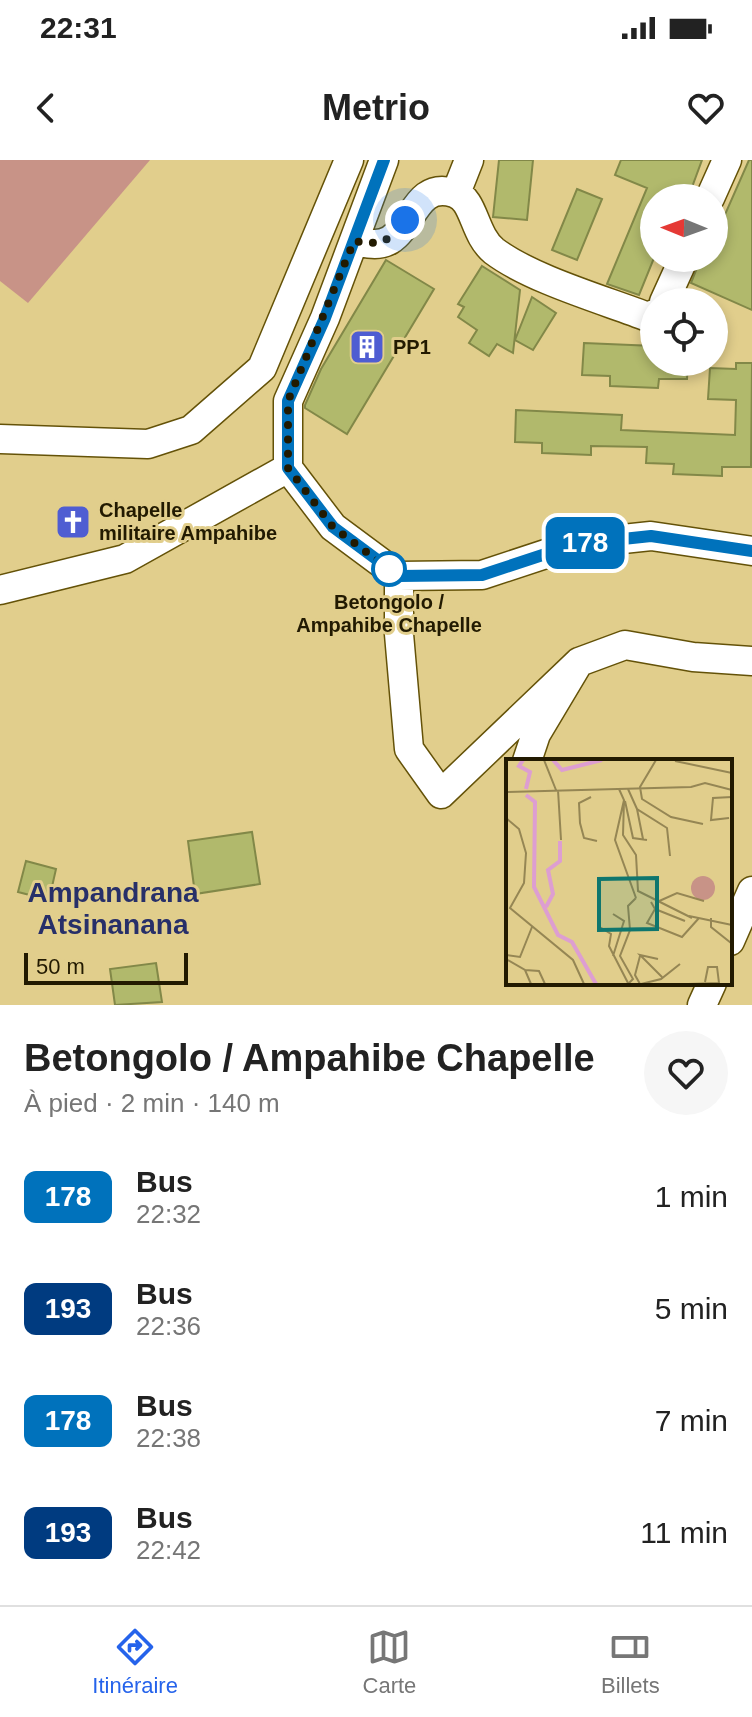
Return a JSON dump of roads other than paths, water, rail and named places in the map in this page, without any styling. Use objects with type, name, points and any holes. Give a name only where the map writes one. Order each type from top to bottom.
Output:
[{"type":"street","points":[[0,439],[148,444],[191,430],[262,368],[349,160]]},
{"type":"street","points":[[384,160],[288,401],[288,468],[333,527],[399,576],[482,575],[576,544],[651,536],[752,551]]},
{"type":"street","points":[[456,193],[469,160]]},
{"type":"street","points":[[716,184],[727,160]]},
{"type":"street","points":[[354,241],[375,245],[392,239],[417,201],[440,191],[456,193],[468,202],[479,237],[496,252],[640,314]]},
{"type":"street","points":[[0,590],[125,559],[288,468]]},
{"type":"street","points":[[399,576],[399,634],[409,749],[441,794],[579,662],[625,645],[693,657],[752,661]]},
{"type":"street","points":[[528,759],[536,734],[579,662]]},
{"type":"street","points":[[732,936],[752,891]]},
{"type":"street","points":[[702,1005],[711,985]]},
{"type":"place","name":"PP1","points":[[367,347]]},
{"type":"place","name":"Chapelle militaire Ampahibe","points":[[73,522]]},
{"type":"place","name":"Betongolo / Ampahibe Chapelle","points":[[389,569]]},
{"type":"district","name":"Ampandrana Atsinanana","points":[[113,908]]}]
